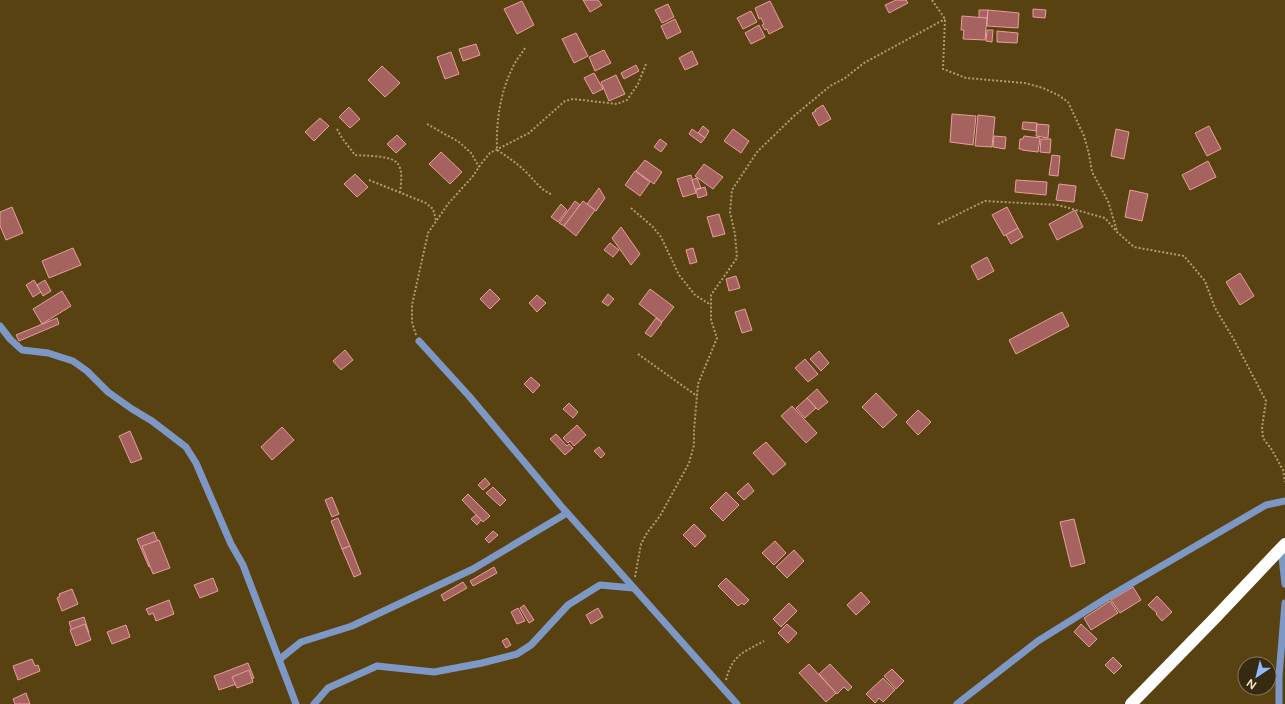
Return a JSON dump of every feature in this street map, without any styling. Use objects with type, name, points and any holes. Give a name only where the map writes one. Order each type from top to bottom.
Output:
[{"type":"highway","points":[[1131,704],[1283,546]]},
{"type":"street","points":[[0,326],[10,339],[22,350],[48,353],[73,360],[87,371],[108,392],[152,421],[186,447],[196,463],[231,544],[243,565],[296,704]]},
{"type":"street","points":[[419,341],[469,396],[633,588],[737,704]]},
{"type":"street","points":[[957,704],[1038,641],[1110,596],[1266,505],[1285,501]]},
{"type":"street","points":[[280,659],[301,642],[352,626],[473,569],[568,513]]},
{"type":"street","points":[[1283,546],[1285,584]]},
{"type":"street","points":[[314,704],[328,688],[377,666],[434,672],[482,663],[518,654],[530,645],[568,605],[600,585],[633,588]]},
{"type":"street","points":[[1278,704],[1285,603]]},
{"type":"path","points":[[932,0],[945,19],[943,69],[966,78],[1025,83],[1043,88],[1058,95],[1068,102],[1084,136],[1092,172],[1108,201],[1117,232]]},
{"type":"path","points":[[633,588],[641,544],[647,533],[660,516],[689,463],[694,446],[698,384],[717,338],[711,320],[711,295],[737,258],[735,234],[730,212],[732,190],[758,152],[794,116],[830,86],[845,78],[864,63],[945,19]]},
{"type":"path","points":[[497,150],[496,133],[506,82],[512,67],[525,48]]},
{"type":"path","points":[[419,341],[412,322],[412,305],[428,233],[448,204],[490,154],[529,133],[564,101],[573,99],[617,104],[628,100],[638,84],[646,64]]},
{"type":"path","points":[[427,124],[460,142],[471,153],[479,167]]},
{"type":"path","points":[[337,129],[342,138],[356,155],[393,159],[398,164],[401,174],[400,192]]},
{"type":"path","points":[[497,150],[511,158],[544,191],[551,194]]},
{"type":"path","points":[[368,180],[426,203],[433,209],[436,220]]},
{"type":"path","points":[[938,224],[985,201],[1058,205],[1105,218],[1117,232],[1134,247],[1184,256],[1205,281],[1215,308],[1233,338],[1266,401],[1262,427],[1263,438],[1272,450],[1283,470],[1285,482]]},
{"type":"path","points":[[630,208],[653,227],[661,237],[679,275],[695,295],[711,304]]},
{"type":"path","points":[[638,354],[697,396]]},
{"type":"path","points":[[725,691],[727,678],[732,665],[739,654],[764,641]]},
{"type":"building","points":[[583,0],[598,0],[602,5],[590,12]]},
{"type":"building","points":[[896,0],[906,0],[908,3],[889,13],[885,5]]},
{"type":"building","points":[[522,1],[534,25],[517,34],[504,9]]},
{"type":"building","points":[[770,1],[783,27],[769,34],[767,29],[765,30],[762,25],[764,24],[761,18],[759,19],[755,8]]},
{"type":"building","points":[[668,4],[674,17],[662,23],[655,10]]},
{"type":"building","points":[[1033,9],[1046,10],[1045,18],[1033,17]]},
{"type":"building","points":[[979,10],[988,10],[987,18],[979,18]]},
{"type":"building","points":[[988,10],[1019,13],[1018,28],[987,26]]},
{"type":"building","points":[[751,11],[757,22],[743,29],[737,18]]},
{"type":"building","points":[[962,16],[987,18],[985,40],[963,39],[964,30],[961,30]]},
{"type":"building","points":[[675,19],[681,32],[667,39],[661,26]]},
{"type":"building","points":[[759,25],[765,37],[751,44],[745,33]]},
{"type":"building","points":[[987,30],[993,30],[992,42],[986,41]]},
{"type":"building","points":[[997,31],[1018,33],[1017,43],[997,42]]},
{"type":"building","points":[[576,33],[588,56],[574,63],[562,39]]},
{"type":"building","points":[[476,44],[480,55],[463,61],[459,49]]},
{"type":"building","points":[[604,50],[611,63],[595,71],[589,57]]},
{"type":"building","points":[[692,51],[698,64],[685,70],[679,58]]},
{"type":"building","points":[[451,52],[459,74],[445,79],[437,57]]},
{"type":"building","points":[[636,65],[639,71],[624,79],[621,73]]},
{"type":"building","points":[[382,66],[400,83],[385,97],[368,80]]},
{"type":"building","points":[[594,73],[603,89],[593,94],[584,78]]},
{"type":"building","points":[[616,75],[625,94],[609,101],[601,82]]},
{"type":"building","points":[[823,105],[831,119],[819,126],[812,113]]},
{"type":"building","points":[[349,107],[360,119],[350,128],[339,117]]},
{"type":"building","points":[[952,114],[976,116],[973,145],[950,142]]},
{"type":"building","points":[[978,115],[995,117],[992,147],[975,146]]},
{"type":"building","points":[[320,118],[329,126],[314,141],[305,132]]},
{"type":"building","points":[[1023,122],[1037,123],[1036,131],[1022,129]]},
{"type":"building","points":[[1037,124],[1049,125],[1048,138],[1036,136]]},
{"type":"building","points":[[703,126],[709,131],[705,138],[698,133]]},
{"type":"building","points":[[1209,126],[1221,149],[1207,156],[1195,133]]},
{"type":"building","points":[[692,129],[705,138],[701,143],[689,134]]},
{"type":"building","points":[[733,129],[749,141],[741,153],[724,141]]},
{"type":"building","points":[[1116,129],[1129,132],[1124,159],[1111,156]]},
{"type":"building","points":[[397,135],[406,144],[396,153],[387,144]]},
{"type":"building","points":[[994,136],[1006,137],[1005,149],[993,147]]},
{"type":"building","points":[[1024,136],[1040,138],[1038,152],[1019,149],[1020,139],[1023,139]]},
{"type":"building","points":[[660,139],[667,144],[661,152],[654,147]]},
{"type":"building","points":[[1041,139],[1051,139],[1050,153],[1040,152]]},
{"type":"building","points":[[441,152],[462,172],[450,184],[429,164]]},
{"type":"building","points":[[1052,155],[1060,156],[1058,176],[1049,175]]},
{"type":"building","points":[[645,160],[662,172],[654,184],[636,171]]},
{"type":"building","points":[[1208,161],[1216,177],[1190,190],[1182,175]]},
{"type":"building","points":[[704,164],[723,177],[713,189],[695,176]]},
{"type":"building","points":[[635,171],[650,182],[640,196],[625,185]]},
{"type":"building","points":[[355,174],[368,187],[357,197],[344,184]]},
{"type":"building","points":[[691,175],[696,193],[683,197],[677,179]]},
{"type":"building","points":[[697,178],[701,188],[695,189],[692,180]]},
{"type":"building","points":[[1016,180],[1047,182],[1046,195],[1015,192]]},
{"type":"building","points":[[1059,184],[1076,186],[1074,202],[1056,200]]},
{"type":"building","points":[[705,187],[707,195],[698,198],[696,190]]},
{"type":"building","points":[[599,188],[605,198],[596,211],[587,204]]},
{"type":"building","points":[[1130,190],[1148,194],[1142,221],[1125,217]]},
{"type":"building","points":[[575,201],[580,205],[564,226],[559,223]]},
{"type":"building","points":[[583,201],[595,210],[576,236],[564,226]]},
{"type":"building","points":[[561,204],[567,210],[558,222],[551,217]]},
{"type":"building","points":[[12,207],[23,233],[6,240],[0,226],[0,212]]},
{"type":"building","points":[[1007,207],[1018,228],[1004,236],[992,215]]},
{"type":"building","points":[[1075,210],[1083,227],[1057,240],[1049,224]]},
{"type":"building","points":[[719,214],[725,234],[713,237],[707,217]]},
{"type":"building","points":[[621,227],[640,254],[631,265],[612,238]]},
{"type":"building","points":[[1018,228],[1023,237],[1011,244],[1006,235]]},
{"type":"building","points":[[610,243],[619,250],[613,257],[604,250]]},
{"type":"building","points":[[73,248],[81,265],[49,278],[42,261]]},
{"type":"building","points":[[693,248],[697,262],[690,264],[686,250]]},
{"type":"building","points":[[987,257],[994,271],[978,280],[971,266]]},
{"type":"building","points":[[1240,273],[1254,296],[1240,305],[1226,282]]},
{"type":"building","points":[[736,276],[740,288],[729,291],[726,279]]},
{"type":"building","points":[[34,280],[41,292],[33,297],[26,285]]},
{"type":"building","points":[[45,280],[51,291],[43,296],[37,285]]},
{"type":"building","points":[[490,289],[500,299],[490,309],[480,299]]},
{"type":"building","points":[[650,289],[674,307],[662,322],[639,304]]},
{"type":"building","points":[[62,291],[71,306],[42,324],[33,309]]},
{"type":"building","points":[[608,294],[614,299],[608,306],[602,302]]},
{"type":"building","points":[[537,295],[546,303],[537,312],[529,303]]},
{"type":"building","points":[[745,309],[752,330],[742,333],[735,312]]},
{"type":"building","points":[[1062,312],[1069,326],[1016,354],[1009,340]]},
{"type":"building","points":[[57,318],[59,324],[19,341],[16,335]]},
{"type":"building","points":[[656,318],[662,323],[651,337],[645,333]]},
{"type":"building","points":[[345,350],[353,360],[341,370],[333,361]]},
{"type":"building","points":[[819,351],[829,363],[821,371],[810,359]]},
{"type":"building","points":[[805,359],[818,374],[808,382],[795,368]]},
{"type":"building","points":[[531,377],[540,385],[533,393],[524,384]]},
{"type":"building","points":[[817,389],[828,402],[818,410],[807,398]]},
{"type":"building","points":[[876,393],[897,415],[883,428],[862,407]]},
{"type":"building","points":[[807,398],[816,408],[805,418],[796,408]]},
{"type":"building","points":[[569,403],[578,412],[573,418],[563,409]]},
{"type":"building","points":[[792,406],[817,433],[806,443],[781,416]]},
{"type":"building","points":[[918,410],[931,422],[918,435],[906,422]]},
{"type":"building","points":[[577,425],[586,435],[574,446],[570,441],[568,443],[563,438]]},
{"type":"building","points":[[282,427],[294,440],[272,460],[261,447]]},
{"type":"building","points":[[130,431],[142,459],[131,463],[119,436]]},
{"type":"building","points":[[556,434],[567,446],[569,444],[573,448],[565,455],[550,439]]},
{"type":"building","points":[[766,442],[786,464],[773,475],[753,453]]},
{"type":"building","points":[[599,447],[605,454],[601,458],[594,451]]},
{"type":"building","points":[[485,478],[490,484],[483,490],[478,485]]},
{"type":"building","points":[[748,483],[754,491],[744,500],[737,493]]},
{"type":"building","points":[[493,487],[506,500],[500,506],[486,493]]},
{"type":"building","points":[[726,492],[739,505],[723,521],[710,508]]},
{"type":"building","points":[[468,494],[490,516],[483,522],[462,500]]},
{"type":"building","points":[[332,497],[339,514],[332,517],[325,500]]},
{"type":"building","points":[[476,515],[481,520],[477,525],[471,519]]},
{"type":"building","points":[[338,518],[350,546],[342,549],[331,521]]},
{"type":"building","points":[[1074,519],[1085,563],[1071,567],[1060,522]]},
{"type":"building","points":[[694,524],[706,536],[695,547],[683,535]]},
{"type":"building","points":[[493,531],[498,535],[489,543],[485,539]]},
{"type":"building","points":[[154,532],[166,561],[149,567],[137,539]]},
{"type":"building","points":[[159,540],[170,568],[153,574],[142,546]]},
{"type":"building","points":[[775,541],[786,553],[774,565],[762,553]]},
{"type":"building","points":[[350,546],[361,574],[354,577],[342,549]]},
{"type":"building","points":[[794,550],[804,561],[787,578],[776,567]]},
{"type":"building","points":[[494,567],[497,573],[473,586],[470,581]]},
{"type":"building","points":[[213,578],[218,591],[200,598],[194,585]]},
{"type":"building","points":[[726,578],[749,600],[744,605],[742,603],[738,606],[718,586]]},
{"type":"building","points":[[463,582],[467,588],[444,601],[441,595]]},
{"type":"building","points":[[1133,587],[1141,600],[1120,613],[1111,600]]},
{"type":"building","points":[[72,589],[78,604],[62,611],[57,598],[60,596],[59,594]]},
{"type":"building","points":[[861,592],[870,602],[856,615],[847,605]]},
{"type":"building","points":[[1157,596],[1172,612],[1162,621],[1156,614],[1157,613],[1148,605]]},
{"type":"building","points":[[169,600],[174,614],[156,621],[153,613],[149,615],[146,609]]},
{"type":"building","points":[[1110,601],[1118,613],[1091,630],[1084,618]]},
{"type":"building","points":[[789,603],[797,611],[781,627],[773,619]]},
{"type":"building","points":[[524,605],[534,620],[529,623],[520,608]]},
{"type":"building","points":[[518,608],[525,621],[517,624],[511,612]]},
{"type":"building","points":[[598,608],[603,617],[591,624],[586,615]]},
{"type":"building","points":[[84,617],[89,633],[74,638],[69,622]]},
{"type":"building","points":[[85,624],[91,640],[76,646],[70,630]]},
{"type":"building","points":[[787,624],[797,633],[788,643],[778,633]]},
{"type":"building","points":[[1081,624],[1097,639],[1089,647],[1074,632]]},
{"type":"building","points":[[126,625],[130,637],[112,644],[107,632]]},
{"type":"building","points":[[507,638],[511,645],[506,648],[502,641]]},
{"type":"building","points":[[1113,657],[1122,666],[1114,674],[1105,665]]},
{"type":"building","points":[[32,659],[35,666],[38,665],[40,671],[18,680],[13,666]]},
{"type":"building","points":[[248,663],[254,678],[219,690],[214,676]]},
{"type":"building","points":[[809,664],[836,693],[826,702],[799,673]]},
{"type":"building","points":[[830,664],[852,687],[848,691],[844,687],[837,694],[819,674]]},
{"type":"building","points":[[892,669],[904,681],[896,689],[884,676]]},
{"type":"building","points":[[249,670],[253,682],[237,688],[232,677]]},
{"type":"building","points":[[883,678],[895,690],[883,702],[879,698],[875,703],[866,694]]},
{"type":"building","points":[[26,693],[30,704],[15,704],[13,699]]}]
